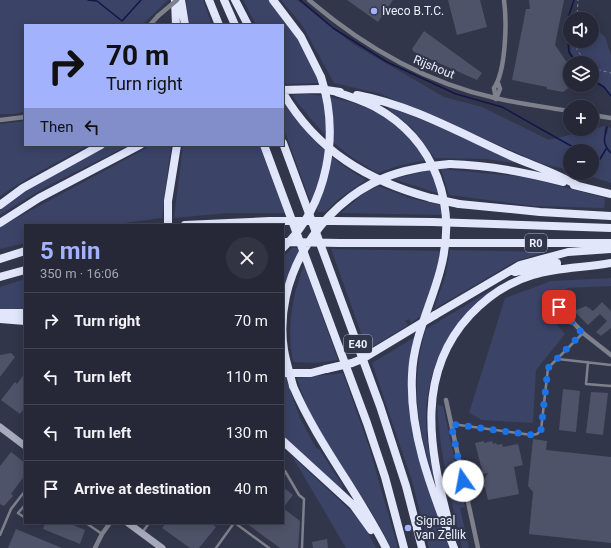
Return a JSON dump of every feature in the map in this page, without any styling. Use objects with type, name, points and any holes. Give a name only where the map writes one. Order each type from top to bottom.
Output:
[{"type":"highway","points":[[176,0],[176,24]]},
{"type":"highway","points":[[181,0],[185,24]]},
{"type":"highway","points":[[209,0],[219,24]]},
{"type":"highway","points":[[224,0],[235,24]]},
{"type":"highway","points":[[235,0],[247,24]]},
{"type":"highway","points":[[273,0],[301,37],[321,77],[327,100],[330,122],[326,170],[312,207],[299,229],[284,247]]},
{"type":"highway","points":[[284,91],[319,89],[359,95],[416,114],[527,163],[563,177],[578,186]]},
{"type":"highway","points":[[336,92],[375,107],[405,129],[428,158],[439,180],[447,218],[447,240],[440,271],[414,355],[411,393],[413,418],[422,459],[454,548]]},
{"type":"highway","points":[[284,93],[301,119],[318,138],[360,171],[387,184],[431,198],[459,204],[540,212],[611,216]]},
{"type":"highway","points":[[0,205],[23,188],[99,146]]},
{"type":"highway","points":[[0,223],[39,198],[138,146]]},
{"type":"highway","points":[[168,224],[168,201],[178,146]]},
{"type":"highway","name":"E40","points":[[264,146],[367,423],[385,477],[404,548]]},
{"type":"highway","name":"E40","points":[[284,146],[380,406],[406,486],[422,548]]},
{"type":"highway","points":[[284,320],[286,296],[296,267],[312,237],[337,208],[365,187],[402,172],[450,164],[484,166],[506,169],[611,194]]},
{"type":"highway","name":"R0","points":[[206,224],[270,221],[333,221],[432,222],[611,228]]},
{"type":"highway","name":"R0","points":[[284,242],[611,243]]},
{"type":"highway","points":[[284,373],[311,373],[352,363],[372,354],[499,276],[520,265],[540,258],[568,252],[611,249]]},
{"type":"highway","points":[[0,259],[24,252]]},
{"type":"highway","points":[[499,276],[525,269],[566,262],[600,260],[611,263]]},
{"type":"highway","points":[[454,548],[452,534],[438,480],[432,443],[431,420],[433,390],[437,374],[444,355],[454,336],[468,317],[489,297],[516,282],[556,268],[611,263]]},
{"type":"highway","points":[[0,277],[24,270]]},
{"type":"highway","points":[[0,313],[24,313]]},
{"type":"highway","points":[[0,319],[24,321]]},
{"type":"highway","points":[[284,350],[293,386],[307,417],[368,515],[384,544]]},
{"type":"highway","points":[[284,366],[326,369]]},
{"type":"highway","points":[[284,442],[353,505],[375,537],[384,544]]},
{"type":"street","points":[[151,24],[176,0]]},
{"type":"street","name":"Rijshout","points":[[309,0],[367,45],[396,62],[442,82],[496,99],[563,110]]},
{"type":"street","points":[[496,99],[494,88],[498,83],[505,42],[504,0]]},
{"type":"street","points":[[599,116],[611,118]]},
{"type":"street","points":[[0,120],[24,117]]},
{"type":"street","points":[[559,307],[582,333],[611,355]]},
{"type":"street","points":[[446,400],[478,548]]},
{"type":"street","points":[[0,427],[24,445]]},
{"type":"street","points":[[95,548],[109,524]]},
{"type":"street","points":[[129,524],[160,547]]},
{"type":"lane","points":[[451,424],[532,435],[537,434],[541,430],[548,368],[582,333]]},
{"type":"lane","points":[[557,359],[611,365]]},
{"type":"lane","points":[[588,362],[586,384],[611,386]]},
{"type":"lane","points":[[284,471],[299,495],[304,499],[302,548]]},
{"type":"lane","points":[[0,535],[11,509],[24,492]]},
{"type":"lane","points":[[24,506],[18,513],[24,517]]},
{"type":"lane","points":[[87,524],[102,534]]},
{"type":"lane","points":[[142,533],[148,524]]},
{"type":"lane","points":[[216,548],[234,524]]},
{"type":"lane","points":[[236,524],[269,548]]},
{"type":"path","points":[[577,12],[578,0]]},
{"type":"path","points":[[599,70],[611,73]]},
{"type":"shaded area","points":[[0,0],[168,0],[143,24],[24,24],[24,111],[15,114],[0,114]]},
{"type":"shaded area","points":[[203,0],[212,24],[189,24],[186,1]]},
{"type":"shaded area","points":[[243,0],[269,0],[285,20],[298,40],[320,83],[286,84],[284,81],[284,24],[255,24]]},
{"type":"shaded area","points":[[281,0],[297,0],[353,44],[444,97],[482,107],[549,140],[565,136],[599,136],[599,128],[605,126],[604,133],[607,134],[608,127],[611,128],[611,183],[599,179],[599,144],[563,144],[563,168],[543,164],[381,94],[334,83],[302,25]]},
{"type":"shaded area","points":[[599,31],[605,37],[611,55],[611,95],[603,85],[599,83],[599,56],[573,56],[571,48],[599,48]]},
{"type":"shaded area","points":[[306,94],[345,100],[381,115],[392,122],[405,134],[426,160],[398,166],[378,173],[352,157],[330,139],[311,119],[292,95]]},
{"type":"shaded area","points":[[284,102],[300,125],[320,146],[341,164],[366,180],[340,198],[325,212],[318,212],[313,198],[311,203],[284,130]]},
{"type":"shaded area","points":[[389,107],[442,128],[514,161],[514,163],[487,159],[435,158],[411,127],[388,109]]},
{"type":"shaded area","points":[[24,121],[24,146],[87,146],[28,178],[0,196],[0,124]]},
{"type":"shaded area","points":[[106,146],[127,146],[44,188],[0,215],[0,210],[25,192]]},
{"type":"shaded area","points":[[150,146],[171,146],[162,218],[117,224],[24,224],[24,243],[0,249],[0,227]]},
{"type":"shaded area","points":[[183,146],[259,146],[286,213],[228,213],[174,218]]},
{"type":"shaded area","points":[[441,169],[526,177],[605,198],[604,208],[533,206],[449,195]]},
{"type":"shaded area","points":[[431,170],[440,194],[393,179]]},
{"type":"shaded area","points":[[378,186],[413,199],[442,205],[444,215],[341,213],[363,194]]},
{"type":"shaded area","points":[[292,248],[300,248],[287,279],[284,292],[284,256]]},
{"type":"shaded area","points":[[331,249],[442,251],[422,315],[411,323],[409,319],[405,321],[408,325],[367,350]]},
{"type":"shaded area","points":[[450,250],[545,252],[516,261],[434,309],[446,274]]},
{"type":"shaded area","points":[[304,265],[338,360],[316,363],[293,362],[290,337],[291,313],[296,289]]},
{"type":"shaded area","points":[[611,278],[611,286],[568,288],[541,306],[565,334],[536,370],[533,423],[482,420],[469,413],[505,298],[551,281]]},
{"type":"shaded area","points":[[24,279],[24,309],[0,310],[0,287]]},
{"type":"shaded area","points":[[501,284],[502,285],[483,299],[467,315],[453,332],[442,350],[434,370],[428,392],[426,414],[427,438],[435,483],[424,444],[418,406],[418,368],[426,329]]},
{"type":"shaded area","points":[[415,337],[408,388],[449,548],[429,548],[412,481],[372,363]]},
{"type":"shaded area","points":[[343,373],[369,447],[398,548],[391,548],[373,514],[320,432],[303,396],[297,378]]},
{"type":"shaded area","points":[[284,376],[300,418],[316,448],[319,449],[343,486],[341,489],[284,437]]},
{"type":"shaded area","points":[[437,405],[443,406],[465,507],[460,508],[469,548],[462,548],[446,477],[438,423]]},
{"type":"shaded area","points":[[292,456],[352,512],[366,529],[376,548],[346,548]]},
{"type":"building","name":"Iveco B.T.C.","points":[[347,0],[393,0],[378,22]]},
{"type":"building","points":[[448,0],[480,0],[487,27],[457,35]]},
{"type":"building","points":[[529,0],[564,0],[555,45],[563,57],[563,92],[547,89],[547,87],[512,80],[526,9],[530,9]]},
{"type":"building","points":[[424,31],[482,73],[477,80],[414,52],[412,49]]},
{"type":"building","points":[[602,302],[611,311],[611,328],[601,336],[596,332],[607,321],[600,314],[588,325],[574,311],[586,306],[593,311]]},
{"type":"building","points":[[11,353],[15,357],[0,377],[0,355]]},
{"type":"building","points":[[24,374],[24,408],[20,414],[1,400],[15,382],[17,384]]},
{"type":"building","points":[[563,389],[580,391],[576,432],[559,430]]},
{"type":"building","points":[[591,392],[608,393],[603,435],[586,433]]},
{"type":"building","points":[[533,439],[547,441],[546,450],[611,457],[611,543],[529,534],[533,492],[528,486]]},
{"type":"building","points":[[484,441],[484,443],[492,441],[493,444],[502,444],[503,447],[518,444],[523,465],[514,467],[519,494],[488,500],[485,487],[482,488],[481,484],[488,473],[483,474],[475,443]]},
{"type":"building","points":[[11,452],[24,462],[24,476],[11,494],[13,496],[4,506],[0,504],[0,466]]},
{"type":"building","points":[[284,488],[293,495],[284,507]]},
{"type":"building","points":[[284,509],[300,521],[298,548],[280,548],[247,524],[284,524]]},
{"type":"building","points":[[45,524],[70,524],[85,530],[80,544],[43,529]]},
{"type":"building","points":[[165,524],[212,524],[216,527],[199,548],[190,548],[162,528]]},
{"type":"building","points":[[16,529],[62,548],[8,548]]},
{"type":"building","points":[[327,539],[328,548],[313,548],[312,542]]},
{"type":"waterway","points":[[88,0],[97,1],[122,21],[141,0]]},
{"type":"waterway","points":[[300,0],[333,28],[387,62],[456,94],[502,107],[568,144]]},
{"type":"waterway","points":[[570,12],[574,0]]},
{"type":"waterway","points":[[569,48],[572,56]]},
{"type":"waterway","points":[[599,84],[604,87],[611,96]]},
{"type":"waterway","points":[[607,127],[604,141],[606,147],[611,153]]},
{"type":"waterway","points":[[599,159],[606,149]]},
{"type":"place","name":"Iveco B.T.C.","points":[[374,11]]},
{"type":"place","name":"Signaal van Zellik","points":[[408,528]]},
{"type":"route","points":[[463,481],[451,424],[532,435],[537,434],[541,430],[548,368],[582,333],[559,307]]}]
